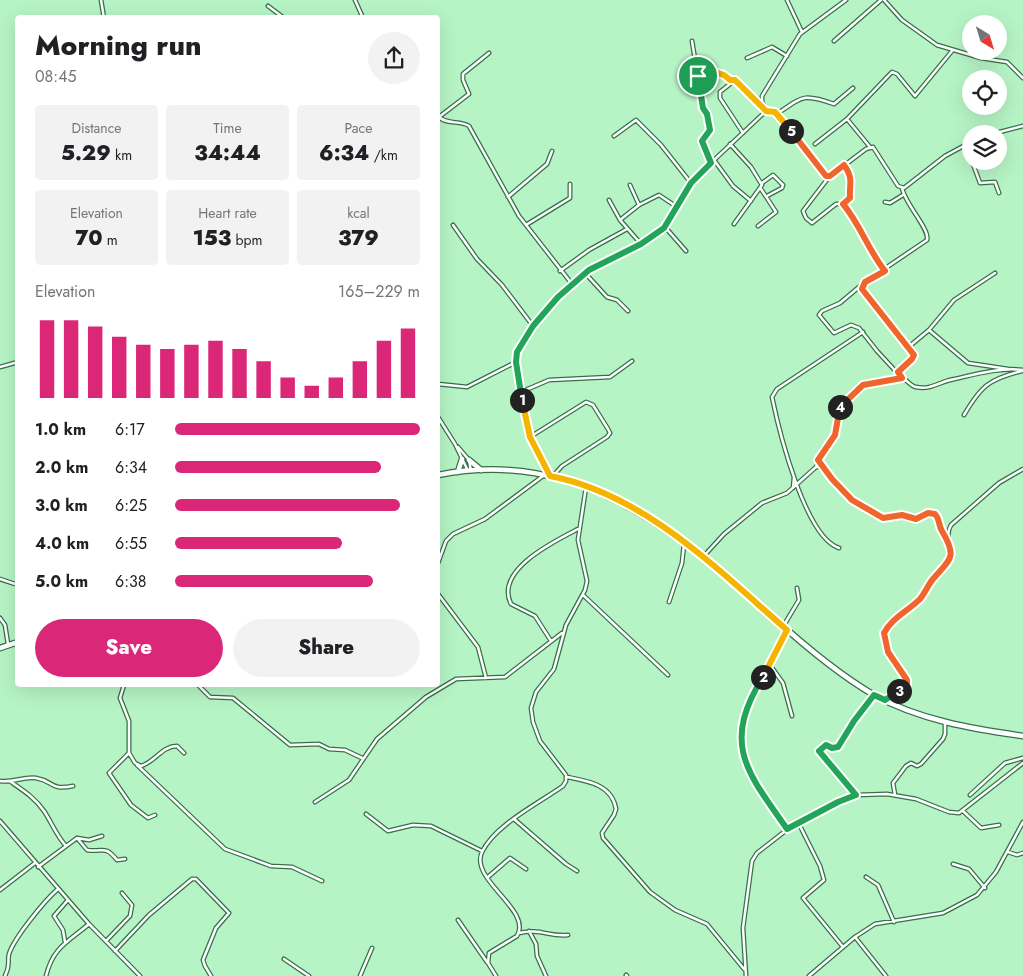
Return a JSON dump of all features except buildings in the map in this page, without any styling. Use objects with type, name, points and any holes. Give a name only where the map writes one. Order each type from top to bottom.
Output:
[{"type":"main road","points":[[458,472],[462,459]]},
{"type":"main road","points":[[469,460],[481,470]]},
{"type":"main road","points":[[440,475],[481,470],[511,471],[551,477],[586,486],[637,510],[684,543],[840,673],[874,695],[945,722],[1023,736]]},
{"type":"main road","points":[[0,648],[15,643]]},
{"type":"street","points":[[101,0],[104,15]]},
{"type":"street","points":[[355,0],[362,15]]},
{"type":"street","points":[[787,0],[802,32]]},
{"type":"street","points":[[836,0],[840,4]]},
{"type":"street","points":[[766,111],[762,102],[762,96],[802,32],[846,0]]},
{"type":"street","points":[[834,41],[882,0],[921,35],[942,48],[981,58],[1007,62],[1023,78]]},
{"type":"street","points":[[268,6],[280,15]]},
{"type":"street","points":[[692,41],[703,108],[707,114],[710,130],[702,139],[702,144],[732,186],[751,200]]},
{"type":"street","points":[[748,58],[772,47],[787,56]]},
{"type":"street","points":[[815,144],[847,119],[892,72],[897,74],[916,96],[952,51]]},
{"type":"street","points":[[440,116],[469,94],[463,80],[463,74],[489,53]]},
{"type":"street","points":[[695,63],[724,75],[730,80],[739,82],[766,111],[777,114],[829,177]]},
{"type":"street","points":[[698,76],[706,69]]},
{"type":"street","points":[[730,80],[730,84],[720,92],[720,98],[743,133]]},
{"type":"street","points":[[777,114],[798,100],[810,97],[822,98],[834,104],[853,88]]},
{"type":"street","points":[[530,437],[586,402],[592,404],[610,433],[607,437],[562,466],[551,477],[530,437],[516,362],[518,348],[533,326],[572,284],[585,273],[641,244],[665,227],[691,183],[766,111]]},
{"type":"street","points":[[440,118],[443,120],[462,122],[469,126],[508,197],[526,225],[572,284]]},
{"type":"street","points":[[847,119],[870,147],[876,150],[897,184],[902,188],[903,195],[928,237],[924,243],[885,271],[819,315],[832,333],[851,325],[857,326],[902,378],[913,386],[932,388],[947,381],[1009,369]]},
{"type":"street","points":[[614,136],[636,120],[662,145],[691,183]]},
{"type":"street","points":[[1007,130],[1023,126]]},
{"type":"street","points":[[730,144],[751,167],[762,183],[761,190],[751,200],[734,224]]},
{"type":"street","points":[[844,165],[852,179],[849,188],[850,198],[843,204],[836,204],[814,222],[804,215],[805,208],[829,177],[844,165],[870,147]]},
{"type":"street","points":[[902,188],[945,156],[962,147]]},
{"type":"street","points":[[508,197],[547,164],[552,151]]},
{"type":"street","points":[[975,170],[980,183],[995,182],[999,193]]},
{"type":"street","points":[[762,183],[773,175],[783,185],[782,188],[766,196]]},
{"type":"street","points":[[526,225],[570,198],[570,184]]},
{"type":"street","points":[[630,185],[639,205]]},
{"type":"street","points":[[758,226],[776,212],[761,190]]},
{"type":"street","points":[[620,220],[639,205],[659,195],[676,208]]},
{"type":"street","points":[[885,202],[890,203],[903,195]]},
{"type":"street","points":[[609,200],[620,220],[641,244]]},
{"type":"street","points":[[843,204],[857,223],[870,250],[885,271]]},
{"type":"street","points":[[453,225],[477,259],[502,285],[533,326]]},
{"type":"street","points":[[665,227],[686,251]]},
{"type":"street","points":[[560,271],[589,250],[627,229]]},
{"type":"street","points":[[910,348],[919,336],[929,330],[954,300],[995,272]]},
{"type":"street","points":[[585,273],[606,296],[617,300],[628,311]]},
{"type":"street","points":[[862,287],[910,348],[913,358],[898,372]]},
{"type":"street","points":[[929,330],[968,363],[1023,370]]},
{"type":"street","points":[[839,548],[828,543],[811,520],[794,475],[772,394],[824,356],[862,332]]},
{"type":"street","points":[[521,392],[550,380],[610,377],[632,361]]},
{"type":"street","points":[[440,384],[467,387],[516,362]]},
{"type":"street","points":[[0,367],[15,363]]},
{"type":"street","points":[[964,415],[986,384],[998,377],[1023,370]]},
{"type":"street","points":[[702,558],[724,534],[762,503],[768,499],[784,496],[816,467],[818,460],[835,435],[840,406],[864,384],[902,378]]},
{"type":"street","points":[[440,420],[469,471]]},
{"type":"street","points":[[455,444],[469,460],[469,471]]},
{"type":"street","points":[[818,460],[849,497],[883,518],[902,515],[916,519],[928,513],[935,514],[942,531],[948,537]]},
{"type":"street","points":[[816,467],[823,467]]},
{"type":"street","points":[[885,700],[905,688],[907,682],[888,652],[884,633],[890,624],[921,597],[933,580],[946,567],[950,557],[949,528],[1004,480],[1023,469]]},
{"type":"street","points":[[793,488],[794,475]]},
{"type":"street","points":[[440,558],[446,541],[453,534],[486,519],[542,476]]},
{"type":"street","points":[[586,486],[578,529],[579,549],[587,581],[583,595],[564,632],[557,663],[533,698],[531,714],[540,741],[567,777],[597,784],[607,792],[616,808],[614,815],[602,833],[603,838],[650,892],[675,910],[707,924],[745,970]]},
{"type":"street","points":[[550,641],[535,616],[511,604],[508,588],[515,574],[534,554],[578,529]]},
{"type":"street","points":[[669,602],[682,563],[684,543]]},
{"type":"street","points":[[0,579],[15,584]]},
{"type":"street","points":[[787,829],[746,765],[740,741],[745,710],[770,665],[798,600],[797,588]]},
{"type":"street","points":[[583,595],[668,675]]},
{"type":"street","points":[[440,597],[478,647],[486,678]]},
{"type":"street","points":[[0,618],[6,625],[8,646]]},
{"type":"street","points":[[315,802],[350,780],[362,758],[385,731],[437,689],[456,679],[505,677],[564,632]]},
{"type":"street","points":[[770,665],[783,683],[792,716]]},
{"type":"street","points":[[123,687],[120,698],[129,721],[129,752],[137,765],[225,849],[271,866],[292,868],[322,881]]},
{"type":"street","points":[[200,687],[210,697],[233,698],[290,745],[319,744],[329,750],[345,750],[362,758]]},
{"type":"street","points":[[856,795],[819,751],[826,745],[832,748],[838,747],[854,721],[874,695]]},
{"type":"street","points":[[895,795],[893,783],[906,766],[911,763],[917,766],[921,764],[943,739],[945,722]]},
{"type":"street","points":[[137,765],[147,764],[169,747],[177,746],[184,752]]},
{"type":"street","points":[[129,752],[109,774],[134,808],[148,818],[155,816]]},
{"type":"street","points":[[970,795],[1005,763],[1023,758]]},
{"type":"street","points":[[746,976],[742,928],[752,861],[758,853],[787,829],[856,795],[875,793],[916,800],[955,814],[963,811],[990,787],[1023,763]]},
{"type":"street","points":[[519,933],[519,921],[481,865],[482,851],[514,819],[563,786],[567,777]]},
{"type":"street","points":[[0,781],[11,782],[34,778],[60,789],[74,786]]},
{"type":"street","points":[[11,782],[34,798],[45,812],[54,832],[66,846]]},
{"type":"street","points":[[984,783],[990,787]]},
{"type":"street","points":[[963,811],[981,828],[999,825]]},
{"type":"street","points":[[366,814],[388,831],[413,824],[431,826],[482,851]]},
{"type":"street","points":[[514,819],[566,864],[577,871]]},
{"type":"street","points":[[0,821],[35,864],[89,924],[140,976]]},
{"type":"street","points":[[798,822],[820,866],[824,880],[803,898],[843,947]]},
{"type":"street","points":[[809,976],[855,937],[878,923],[943,913],[967,902],[985,888],[1023,822]]},
{"type":"street","points":[[38,867],[78,838],[89,840],[102,836]]},
{"type":"street","points":[[78,838],[87,850],[104,849],[109,851],[117,860],[125,859]]},
{"type":"street","points":[[1008,851],[1017,855],[1023,853]]},
{"type":"street","points":[[488,877],[510,858],[526,869]]},
{"type":"street","points":[[0,890],[35,864]]},
{"type":"street","points":[[953,864],[968,869],[985,888]]},
{"type":"street","points":[[866,877],[878,885],[894,922]]},
{"type":"street","points":[[115,951],[161,904],[192,879],[196,879],[229,913],[216,928],[203,960],[211,976]]},
{"type":"street","points":[[5,976],[10,964],[9,954],[22,931],[58,889]]},
{"type":"street","points":[[106,941],[130,916],[132,905],[122,894]]},
{"type":"street","points":[[65,943],[63,930],[54,916],[68,900]]},
{"type":"street","points":[[458,920],[496,976]]},
{"type":"street","points":[[46,976],[51,958],[65,943],[89,924]]},
{"type":"street","points":[[488,964],[489,953],[514,939],[519,933],[535,930],[558,936],[568,935]]},
{"type":"street","points":[[529,931],[536,944],[537,956],[546,976]]},
{"type":"street","points":[[855,937],[886,976]]},
{"type":"street","points":[[360,976],[372,948]]},
{"type":"street","points":[[284,959],[309,976]]},
{"type":"route","points":[[706,69],[718,72],[730,80],[739,82],[766,111],[772,110],[777,114],[826,176],[829,177],[844,165],[850,173],[852,180],[849,188],[850,198],[843,204],[857,223],[875,259],[885,271],[865,282],[862,289],[910,348],[914,356],[898,372],[902,378],[864,384],[840,406],[834,438],[818,460],[832,479],[852,500],[883,518],[902,515],[916,519],[933,512],[938,517],[942,531],[948,537],[950,552],[950,560],[946,567],[933,580],[921,597],[890,624],[884,633],[884,642],[888,652],[907,680],[907,686],[885,700],[874,695],[869,704],[854,721],[843,743],[836,748],[826,745],[820,748],[820,753],[856,795],[838,802],[787,829],[746,765],[740,741],[745,710],[787,630],[684,543],[655,521],[637,510],[586,486],[550,476],[528,431],[516,362],[518,348],[524,337],[558,297],[589,270],[654,237],[667,225],[686,189],[711,163],[702,144],[702,139],[710,130],[707,114],[703,110],[698,76],[706,69]]}]
